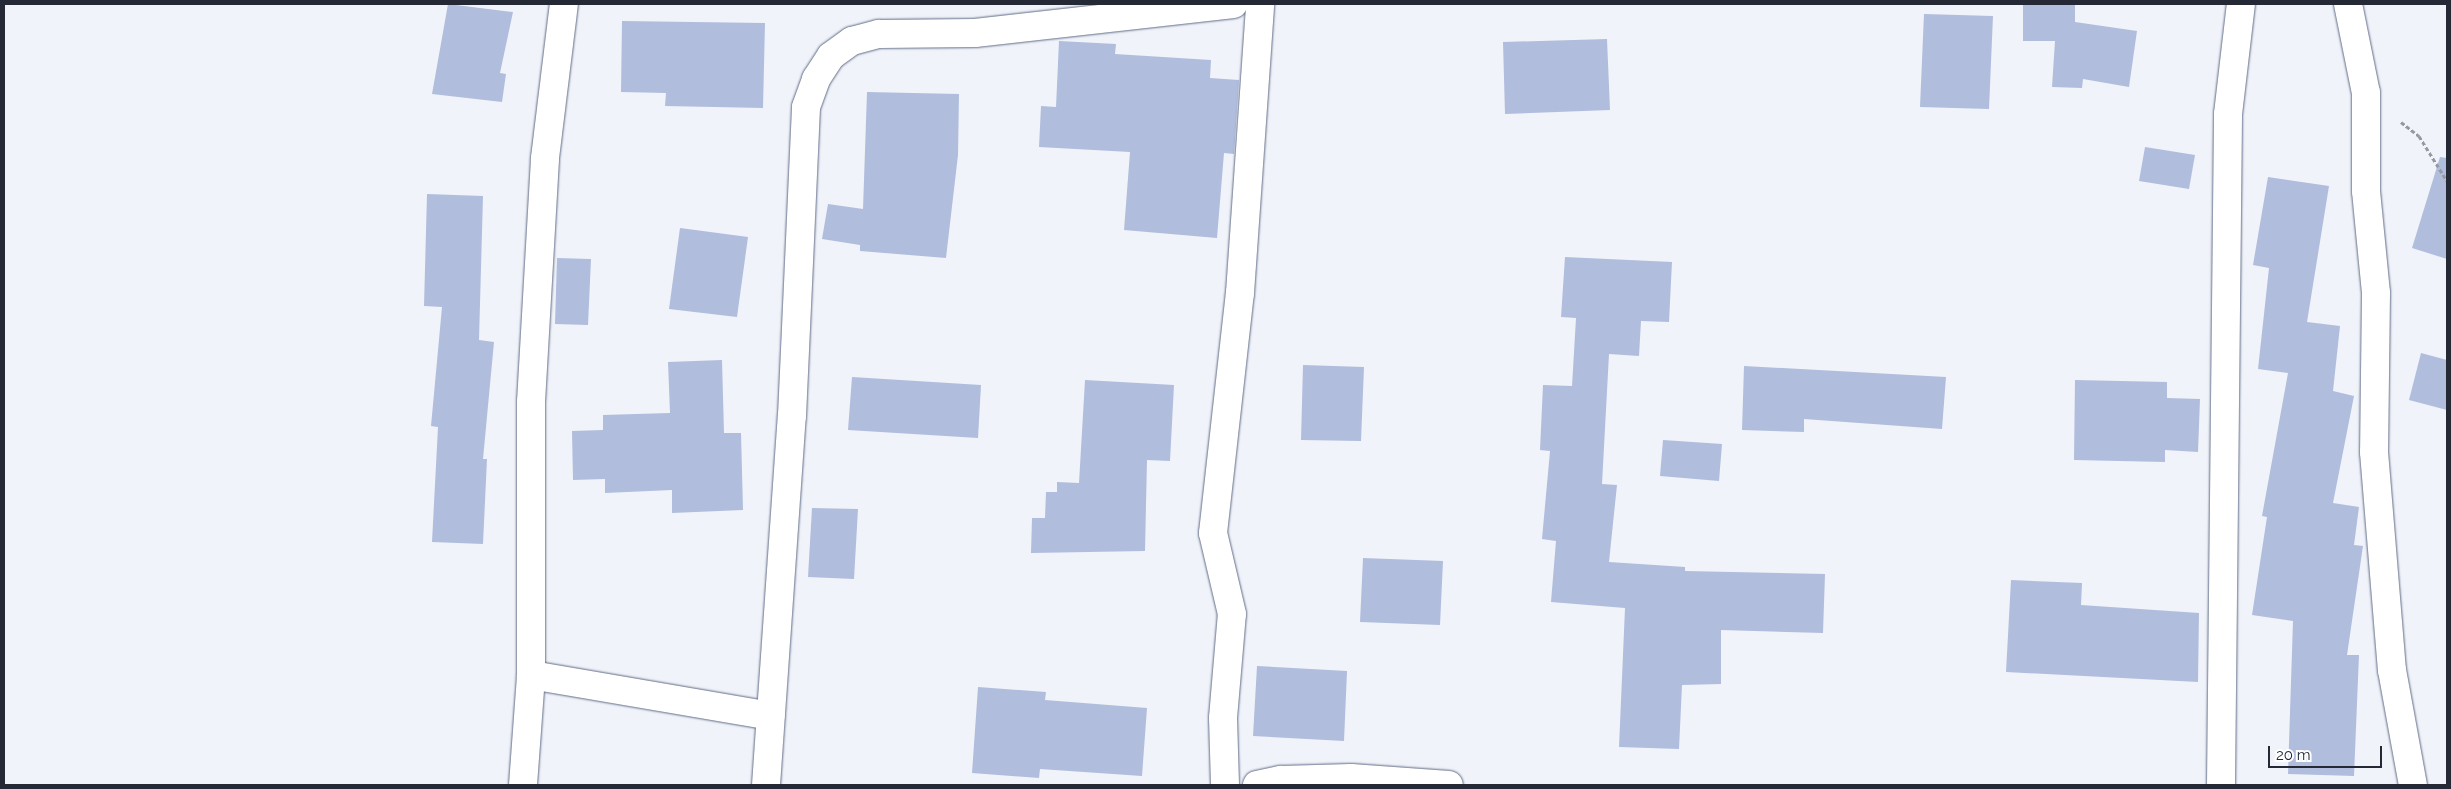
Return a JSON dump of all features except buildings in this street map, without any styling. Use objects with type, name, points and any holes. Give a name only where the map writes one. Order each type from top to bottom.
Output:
[{"type":"street","points":[[522,785],[531,675],[531,402],[545,158],[564,4]]},
{"type":"street","points":[[766,785],[806,107],[831,56],[852,41],[879,34],[975,33],[1233,4]]},
{"type":"street","points":[[1225,785],[1223,718],[1232,614],[1214,533],[1240,293],[1260,4]]},
{"type":"street","points":[[2221,785],[2228,114],[2241,4]]},
{"type":"street","points":[[2348,4],[2366,93],[2366,191],[2376,292],[2374,452],[2392,670],[2413,785]]},
{"type":"street","points":[[531,675],[771,716]]},
{"type":"street","points":[[1257,785],[1281,780],[1351,778],[1449,785]]},
{"type":"path","points":[[2366,93],[2419,136],[2447,181]]}]
